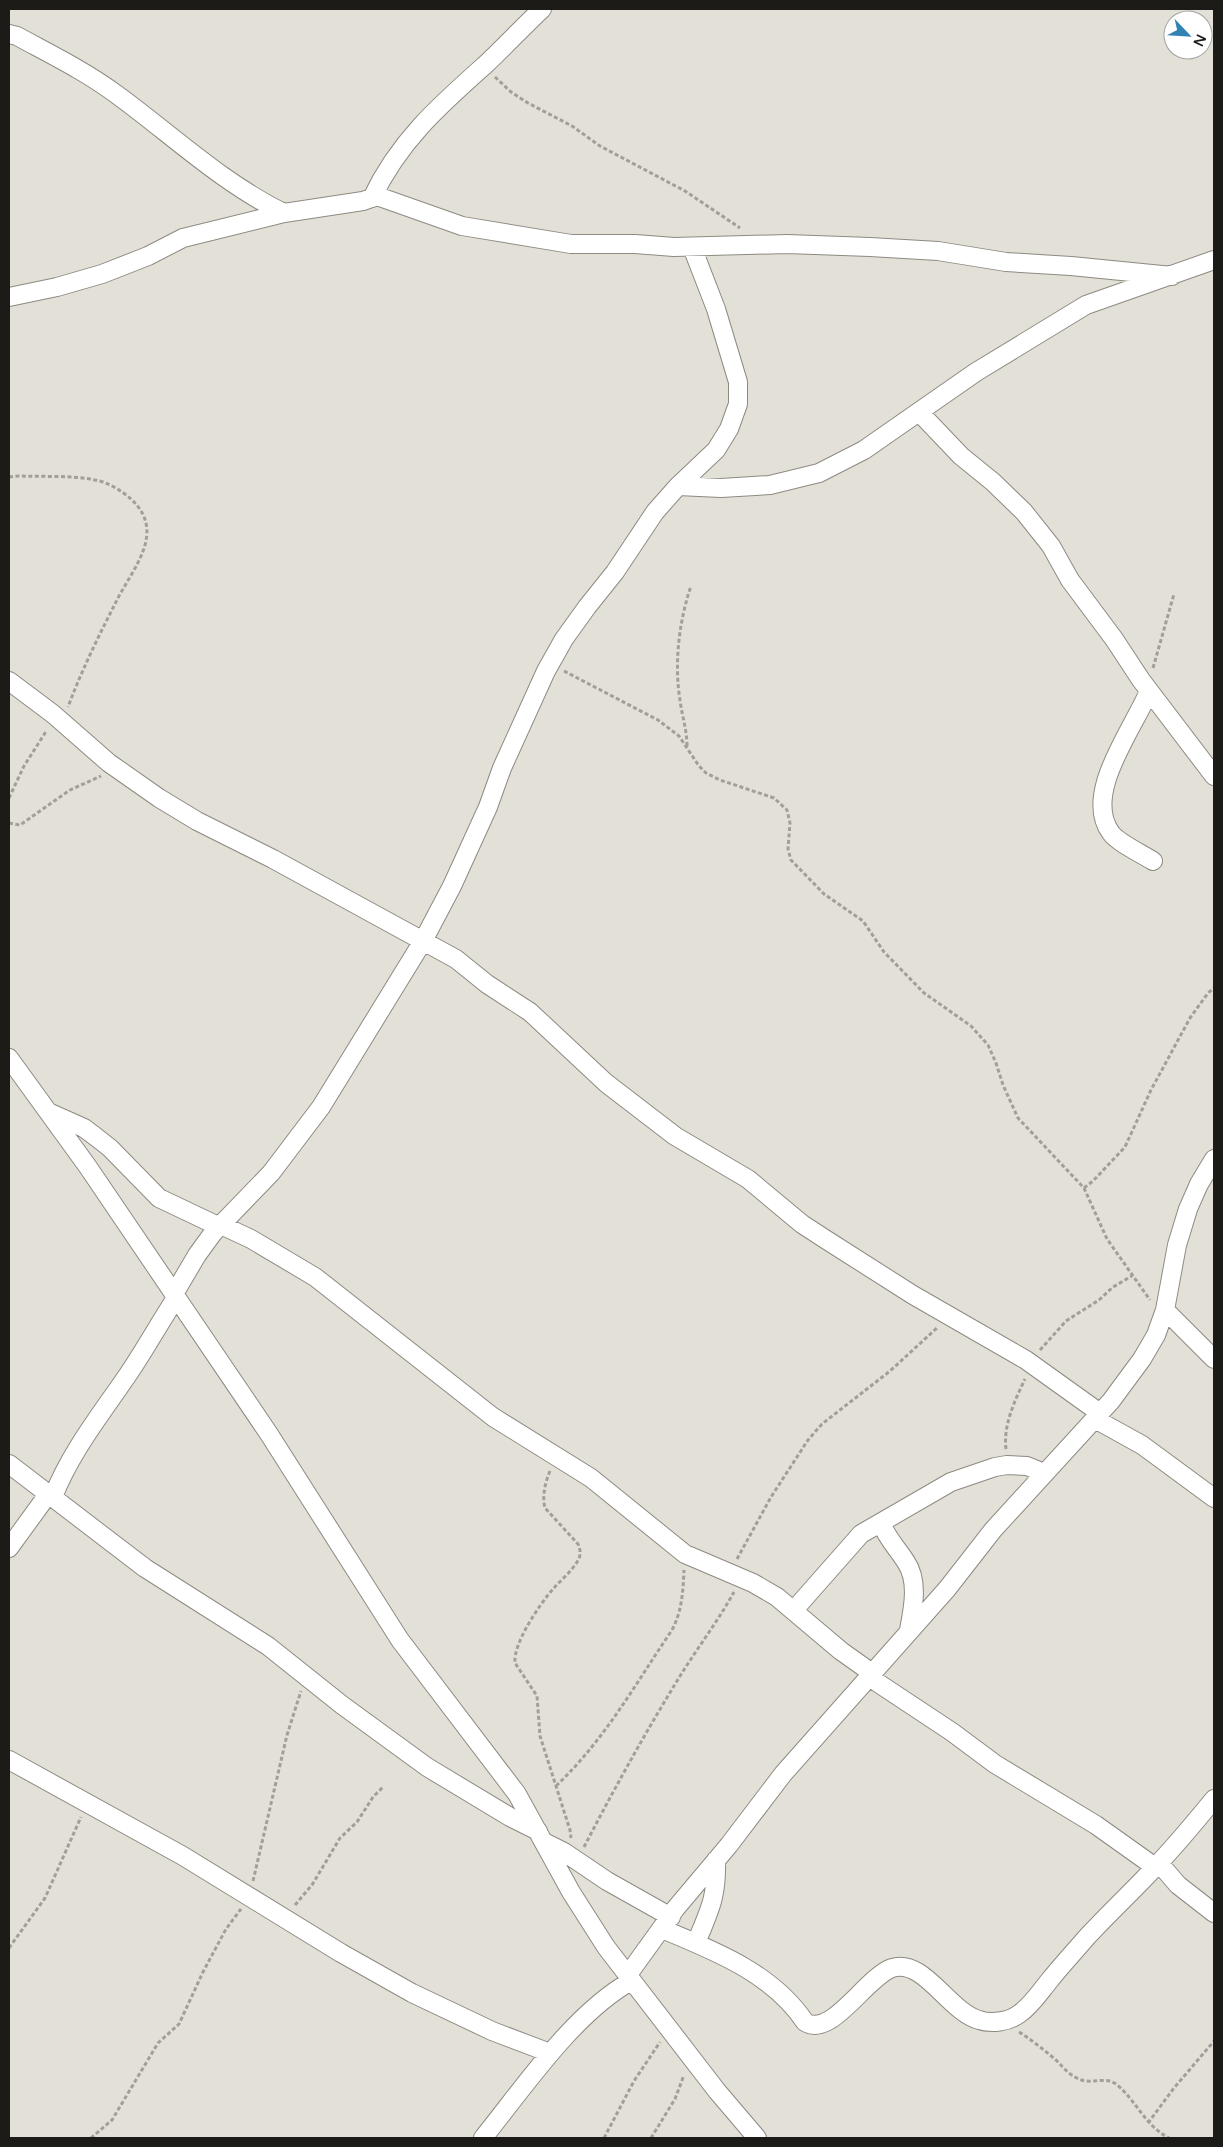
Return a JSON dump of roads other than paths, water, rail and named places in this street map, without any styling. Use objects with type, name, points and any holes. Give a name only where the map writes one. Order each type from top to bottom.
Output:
[{"type":"street","points":[[372,198],[398,153],[420,126],[542,9]]},
{"type":"street","points":[[9,34],[81,71],[133,106],[211,168],[268,205],[284,213]]},
{"type":"street","points":[[9,297],[102,274],[148,256],[183,238],[284,213],[363,201],[377,196],[462,226],[571,244],[692,247],[788,244],[870,246],[938,251],[1006,262],[1172,276]]},
{"type":"street","points":[[9,1548],[51,1495],[86,1433],[130,1372],[197,1255],[220,1226],[270,1173],[321,1107],[423,941],[452,886],[488,807],[502,768],[564,639],[586,607],[615,572],[655,512],[678,486],[716,450],[729,429],[738,404],[738,382],[724,335],[692,247]]},
{"type":"street","points":[[678,486],[721,488],[770,485],[819,473],[864,450],[1013,348],[1086,305],[1214,260]]},
{"type":"street","points":[[920,413],[961,456],[1024,512],[1051,546],[1070,580],[1114,639],[1147,689],[1214,776]]},
{"type":"street","points":[[9,681],[58,718],[118,770],[159,798],[197,821],[273,859],[456,960],[487,984],[530,1012],[606,1083],[675,1136],[748,1179],[802,1224],[912,1295],[1031,1364],[1098,1416],[1214,1498]]},
{"type":"street","points":[[1147,689],[1140,712],[1117,751],[1105,788],[1102,808],[1104,821],[1112,835],[1153,861]]},
{"type":"street","points":[[9,1058],[269,1434],[400,1640],[517,1794],[571,1892],[606,1947],[717,2091],[757,2138]]},
{"type":"street","points":[[47,1111],[74,1122],[110,1148],[159,1198],[251,1239],[315,1277],[493,1417],[591,1478],[685,1554],[777,1597],[871,1675],[995,1764],[1096,1824],[1157,1865],[1178,1885],[1214,1913]]},
{"type":"street","points":[[484,2138],[550,2053],[613,1991],[629,1978],[666,1923],[783,1774],[947,1588],[992,1530],[1098,1416],[1142,1359],[1156,1335],[1164,1313],[1177,1245],[1188,1209],[1199,1184],[1214,1158]]},
{"type":"street","points":[[1164,1313],[1214,1359]]},
{"type":"street","points":[[9,1464],[145,1568],[248,1633],[427,1767],[541,1836],[696,1943],[763,1979],[777,1990],[810,2026],[817,2026],[833,2019],[873,1979],[891,1968],[904,1966],[920,1972],[938,1991],[969,2016],[987,2022],[1003,2020],[1017,2015],[1030,2004],[1088,1936],[1157,1865],[1214,1799]]},
{"type":"street","points":[[794,1610],[856,1539],[950,1482],[995,1467],[1010,1465],[1027,1466],[1044,1473]]},
{"type":"street","points":[[881,1523],[892,1544],[911,1571],[913,1597],[909,1630]]},
{"type":"street","points":[[9,1760],[182,1856],[341,1954],[412,1993],[492,2031],[550,2053]]},
{"type":"street","points":[[696,1943],[714,1900],[716,1860]]}]
